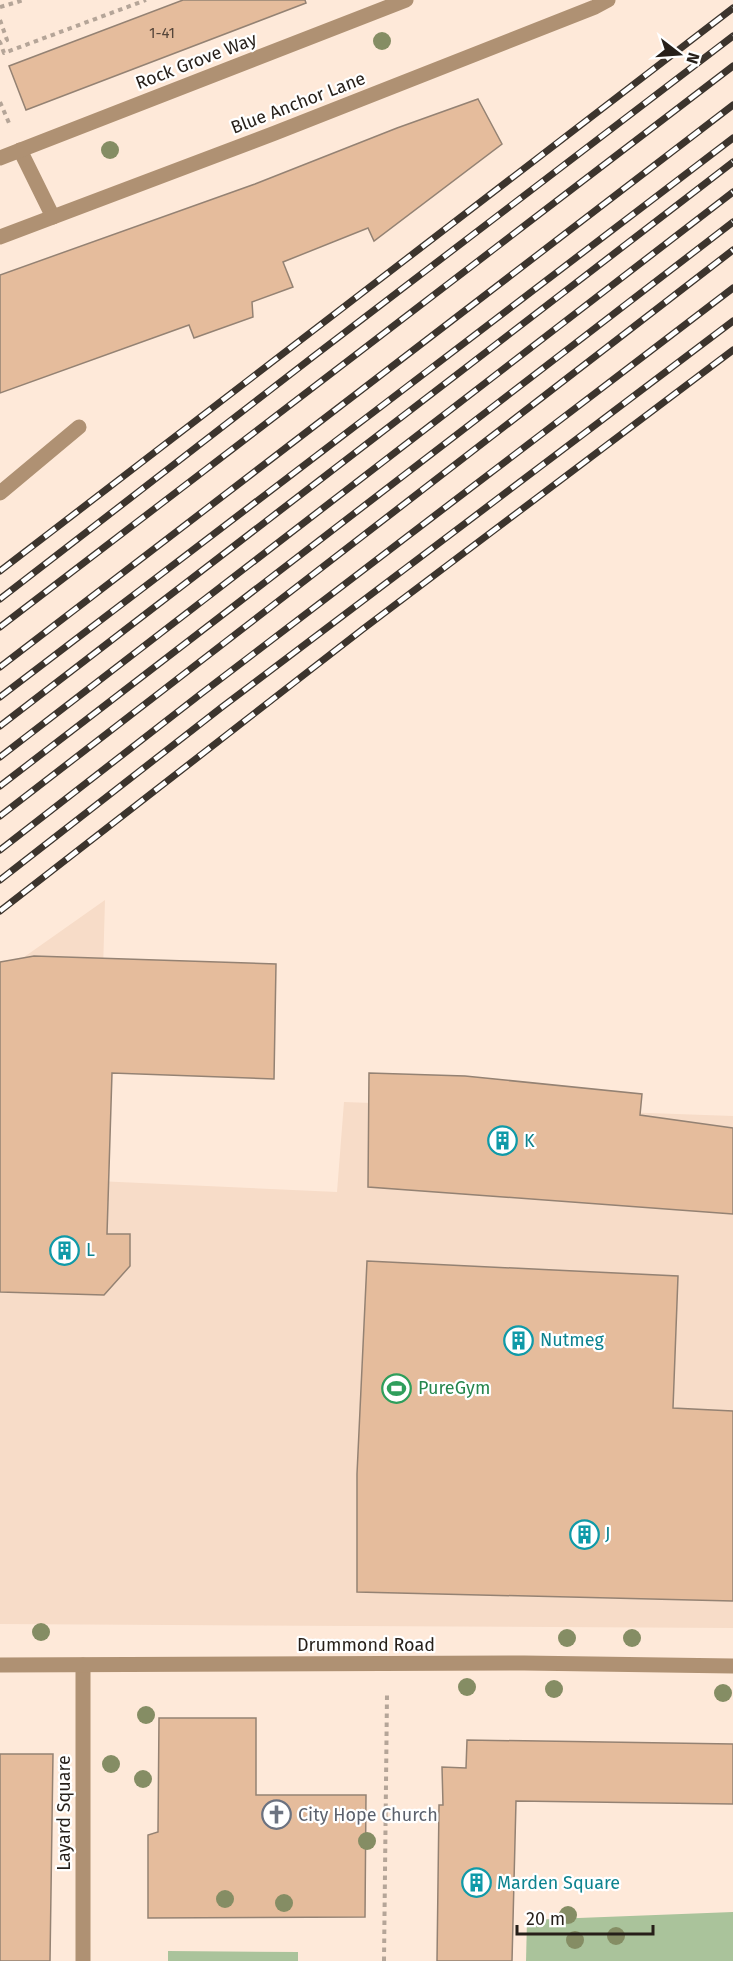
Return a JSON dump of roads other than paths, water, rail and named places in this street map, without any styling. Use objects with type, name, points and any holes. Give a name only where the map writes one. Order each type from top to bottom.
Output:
[{"type":"street","name":"Rock Grove Way","points":[[0,158],[406,0]]},
{"type":"street","name":"Blue Anchor Lane","points":[[0,237],[286,129],[608,0]]},
{"type":"street","points":[[20,150],[53,218]]},
{"type":"street","points":[[0,493],[79,427]]},
{"type":"street","name":"Drummond Road","points":[[0,1665],[525,1663],[733,1666]]},
{"type":"street","name":"Layard Square","points":[[83,1665],[83,1961]]},
{"type":"railway","points":[[0,571],[733,8]]},
{"type":"railway","points":[[0,599],[733,36]]},
{"type":"railway","points":[[0,627],[733,66]]},
{"type":"railway","points":[[0,667],[733,105]]},
{"type":"railway","points":[[0,697],[733,138]]},
{"type":"railway","points":[[0,726],[733,162]]},
{"type":"railway","points":[[0,757],[733,192]]},
{"type":"railway","points":[[0,786],[733,222]]},
{"type":"railway","points":[[0,816],[733,250]]},
{"type":"railway","points":[[0,850],[733,288]]},
{"type":"railway","points":[[0,880],[222,707],[733,321]]},
{"type":"railway","points":[[0,911],[363,629],[733,350]]},
{"type":"place","name":"K","points":[[503,1141]]},
{"type":"place","name":"L","points":[[65,1250]]},
{"type":"place","name":"Nutmeg","points":[[519,1340]]},
{"type":"place","name":"PureGym","points":[[397,1388]]},
{"type":"place","name":"J","points":[[584,1534]]},
{"type":"place","name":"City Hope Church","points":[[277,1815]]},
{"type":"place","name":"Marden Square","points":[[476,1883]]}]
